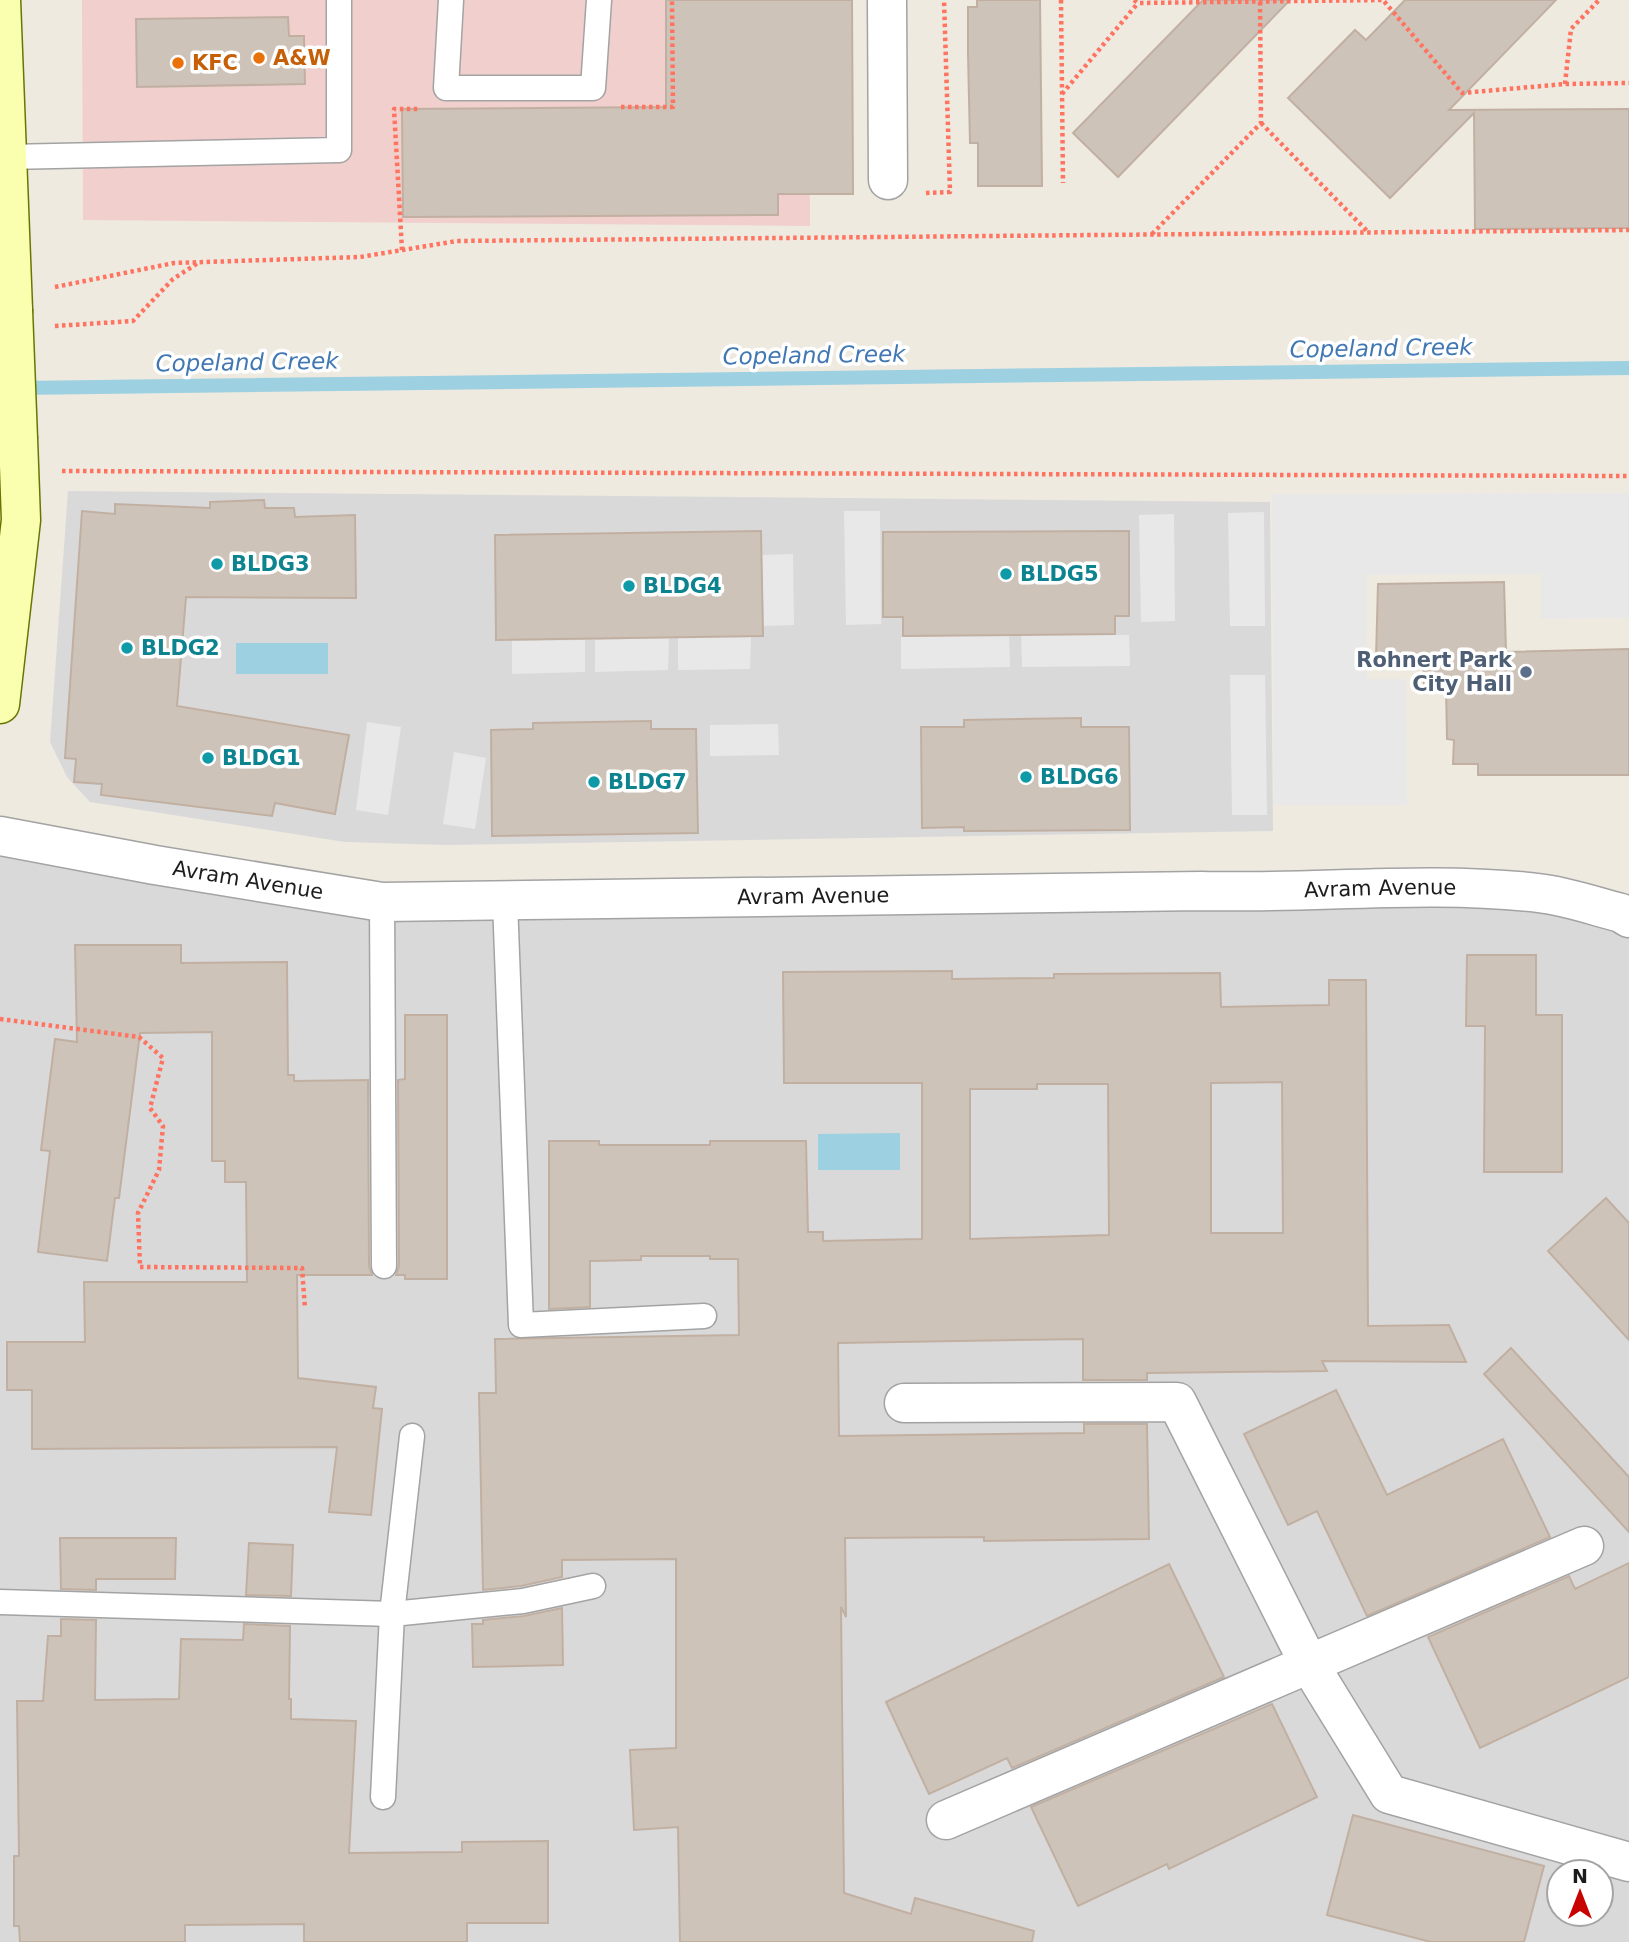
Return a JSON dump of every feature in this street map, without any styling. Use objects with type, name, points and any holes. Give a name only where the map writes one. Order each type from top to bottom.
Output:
[{"type":"street","points":[[0,704],[21,520],[1,0]]},
{"type":"street","points":[[887,0],[888,180]]},
{"type":"street","name":"Avram Avenue","points":[[0,835],[155,865],[382,902],[1202,891],[1259,893],[1461,888],[1541,893],[1621,913],[1629,918]]},
{"type":"street","points":[[904,1403],[1177,1402],[1309,1664],[1389,1794],[1629,1862]]},
{"type":"street","points":[[946,1819],[1584,1546]]},
{"type":"lane","points":[[7,157],[339,150],[339,0]]},
{"type":"lane","points":[[451,0],[446,88],[593,88],[599,0]]},
{"type":"lane","points":[[505,901],[521,1325],[704,1316]]},
{"type":"lane","points":[[382,902],[384,1266]]},
{"type":"lane","points":[[383,1797],[392,1614],[412,1436]]},
{"type":"lane","points":[[0,1602],[392,1614],[523,1601],[593,1586]]},
{"type":"path","points":[[888,180],[890,194],[950,192],[944,0]]},
{"type":"path","points":[[1061,0],[1063,183]]},
{"type":"path","points":[[1062,94],[1136,1],[1384,0],[1462,93],[1565,84],[1629,83]]},
{"type":"path","points":[[1565,84],[1571,29],[1599,0]]},
{"type":"path","points":[[1260,1],[1261,123],[1368,232]]},
{"type":"path","points":[[1152,234],[1261,123]]},
{"type":"path","points":[[13,298],[174,263],[360,257],[457,241],[1629,230]]},
{"type":"path","points":[[53,326],[134,321],[173,279],[198,262]]},
{"type":"path","points":[[18,455],[1629,476]]},
{"type":"path","points":[[0,1019],[139,1037],[163,1058],[150,1108],[163,1126],[159,1170],[138,1213],[140,1268],[302,1268],[305,1308]]},
{"type":"shaded area","points":[[82,0],[809,0],[810,226],[83,220]]},
{"type":"shaded area","points":[[68,491],[1270,502],[1273,831],[447,845],[345,842],[90,802],[67,777],[50,742]]},
{"type":"shaded area","points":[[1629,493],[1629,618],[1541,619],[1541,574],[1367,575],[1367,679],[1406,679],[1407,805],[1274,805],[1272,494]]},
{"type":"shaded area","points":[[844,511],[880,511],[881,624],[846,625]]},
{"type":"shaded area","points":[[1264,512],[1265,626],[1230,626],[1228,513]]},
{"type":"shaded area","points":[[1174,514],[1175,621],[1141,622],[1139,515]]},
{"type":"shaded area","points":[[793,554],[794,625],[764,626],[762,555]]},
{"type":"shaded area","points":[[1009,635],[1010,667],[901,669],[901,637]]},
{"type":"shaded area","points":[[1021,635],[1129,635],[1130,666],[1022,667]]},
{"type":"shaded area","points":[[751,637],[750,669],[678,670],[678,638]]},
{"type":"shaded area","points":[[669,638],[668,670],[595,672],[595,640]]},
{"type":"shaded area","points":[[585,640],[585,672],[512,674],[512,641]]},
{"type":"shaded area","points":[[1230,675],[1265,675],[1267,815],[1232,815]]},
{"type":"shaded area","points":[[367,722],[401,727],[388,815],[356,810]]},
{"type":"shaded area","points":[[778,724],[779,755],[710,756],[710,725]]},
{"type":"shaded area","points":[[454,752],[486,758],[475,829],[443,824]]},
{"type":"shaded area","points":[[0,840],[382,905],[1469,892],[1629,919],[1629,1942],[0,1942]]},
{"type":"water","points":[[236,643],[328,643],[328,674],[236,674]]},
{"type":"water","points":[[900,1133],[900,1170],[818,1170],[818,1134]]},
{"type":"building","points":[[666,0],[852,0],[853,194],[778,194],[778,215],[403,217],[402,109],[666,107]]},
{"type":"building","points":[[977,0],[1040,0],[1042,186],[978,186],[978,143],[970,143],[968,54],[968,7],[977,7]]},
{"type":"building","points":[[1203,0],[1290,0],[1118,177],[1073,133]]},
{"type":"building","points":[[1405,0],[1556,0],[1449,110],[1629,109],[1629,228],[1475,229],[1474,113],[1390,198],[1288,98],[1355,30],[1366,40]]},
{"type":"building","points":[[288,17],[289,36],[304,36],[305,84],[137,87],[136,19]]},
{"type":"building","points":[[264,500],[265,508],[294,508],[295,517],[355,515],[356,598],[186,597],[177,706],[349,735],[335,814],[275,803],[272,816],[101,795],[102,784],[74,782],[76,759],[65,758],[82,511],[115,514],[115,504],[210,508],[210,502]]},
{"type":"building","name":"BLDG4","points":[[761,531],[763,636],[496,640],[495,535]]},
{"type":"building","name":"BLDG5","points":[[1129,531],[1129,616],[1115,616],[1115,634],[903,636],[903,617],[883,617],[883,532]]},
{"type":"building","name":"Rohnert Park City Hall","points":[[1504,582],[1506,652],[1629,649],[1629,775],[1478,775],[1478,764],[1453,764],[1454,740],[1447,739],[1446,686],[1424,686],[1423,658],[1376,658],[1378,584]]},
{"type":"building","name":"BLDG6","points":[[1081,718],[1081,727],[1129,727],[1130,830],[964,831],[964,827],[922,828],[921,727],[964,727],[964,720]]},
{"type":"building","name":"BLDG7","points":[[651,721],[651,729],[696,729],[698,833],[492,836],[491,730],[533,729],[533,723]]},
{"type":"building","points":[[75,945],[181,945],[181,963],[287,962],[288,1075],[294,1075],[294,1081],[368,1080],[369,1266],[372,1275],[297,1275],[298,1378],[376,1387],[373,1408],[382,1409],[371,1515],[329,1512],[337,1447],[32,1449],[32,1390],[7,1390],[7,1342],[85,1342],[84,1282],[247,1282],[246,1182],[225,1182],[225,1161],[212,1161],[212,1032],[140,1033],[119,1198],[115,1198],[107,1261],[38,1252],[50,1151],[41,1150],[55,1039],[77,1042]]},
{"type":"building","points":[[1467,955],[1536,955],[1536,1015],[1562,1015],[1562,1172],[1484,1172],[1485,1026],[1466,1026]]},
{"type":"building","points":[[952,971],[952,979],[1054,978],[1054,974],[1220,973],[1221,1007],[1329,1005],[1329,980],[1366,980],[1368,1326],[1449,1325],[1466,1362],[1322,1361],[1327,1371],[1147,1373],[1147,1380],[1083,1380],[1083,1339],[838,1343],[839,1436],[1084,1433],[1084,1424],[1147,1424],[1149,1539],[984,1541],[984,1537],[845,1538],[846,1617],[841,1607],[844,1893],[911,1914],[915,1898],[1034,1931],[1032,1942],[680,1942],[678,1827],[634,1830],[630,1750],[676,1748],[676,1559],[562,1560],[562,1577],[521,1586],[483,1590],[479,1393],[496,1393],[495,1339],[739,1335],[738,1259],[710,1259],[710,1256],[641,1256],[641,1260],[590,1261],[590,1307],[549,1309],[549,1141],[599,1141],[599,1145],[710,1145],[710,1141],[806,1141],[808,1232],[823,1232],[823,1241],[922,1239],[922,1083],[784,1083],[783,972]],"holes":[[[1282,1082],[1283,1233],[1211,1233],[1211,1083]],[[1037,1084],[1108,1084],[1109,1235],[970,1239],[970,1089],[1037,1089]]]},
{"type":"building","points":[[405,1015],[447,1015],[447,1279],[405,1279],[405,1275],[396,1275],[399,1266],[398,1080],[405,1079]]},
{"type":"building","points":[[1606,1198],[1629,1223],[1629,1340],[1548,1251]]},
{"type":"building","points":[[1511,1348],[1629,1477],[1629,1532],[1484,1374]]},
{"type":"building","points":[[1336,1390],[1387,1495],[1503,1439],[1550,1537],[1367,1616],[1317,1511],[1288,1525],[1244,1434]]},
{"type":"building","points":[[60,1538],[176,1538],[175,1579],[96,1579],[96,1590],[61,1589]]},
{"type":"building","points":[[249,1543],[293,1545],[291,1596],[246,1595]]},
{"type":"building","points":[[1629,1563],[1629,1677],[1480,1748],[1428,1637],[1569,1576],[1575,1589]]},
{"type":"building","points":[[1169,1564],[1224,1677],[1012,1768],[1007,1758],[929,1794],[886,1702]]},
{"type":"building","points":[[562,1608],[563,1665],[473,1667],[472,1624]]},
{"type":"building","points":[[61,1619],[96,1620],[95,1700],[179,1699],[181,1639],[243,1640],[244,1624],[290,1626],[291,1719],[356,1721],[349,1853],[462,1852],[462,1842],[548,1841],[548,1923],[467,1923],[467,1942],[304,1942],[304,1924],[185,1925],[185,1942],[20,1942],[19,1926],[14,1926],[14,1856],[19,1856],[17,1701],[43,1701],[48,1636],[61,1636]]},
{"type":"building","points":[[1272,1704],[1317,1797],[1169,1869],[1167,1864],[1078,1906],[1031,1807]]},
{"type":"building","points":[[1353,1815],[1544,1866],[1524,1942],[1431,1942],[1327,1915]]},
{"type":"waterway","name":"Copeland Creek","points":[[17,388],[1629,368]]},
{"type":"place","name":"A&W","points":[[259,58]]},
{"type":"place","name":"KFC","points":[[178,63]]},
{"type":"place","name":"BLDG3","points":[[217,564]]},
{"type":"place","name":"BLDG5","points":[[1006,574]]},
{"type":"place","name":"BLDG4","points":[[629,586]]},
{"type":"place","name":"BLDG2","points":[[127,648]]},
{"type":"place","name":"Rohnert Park City Hall","points":[[1526,672]]},
{"type":"place","name":"BLDG1","points":[[208,758]]},
{"type":"place","name":"BLDG6","points":[[1026,777]]},
{"type":"place","name":"BLDG7","points":[[594,782]]}]
